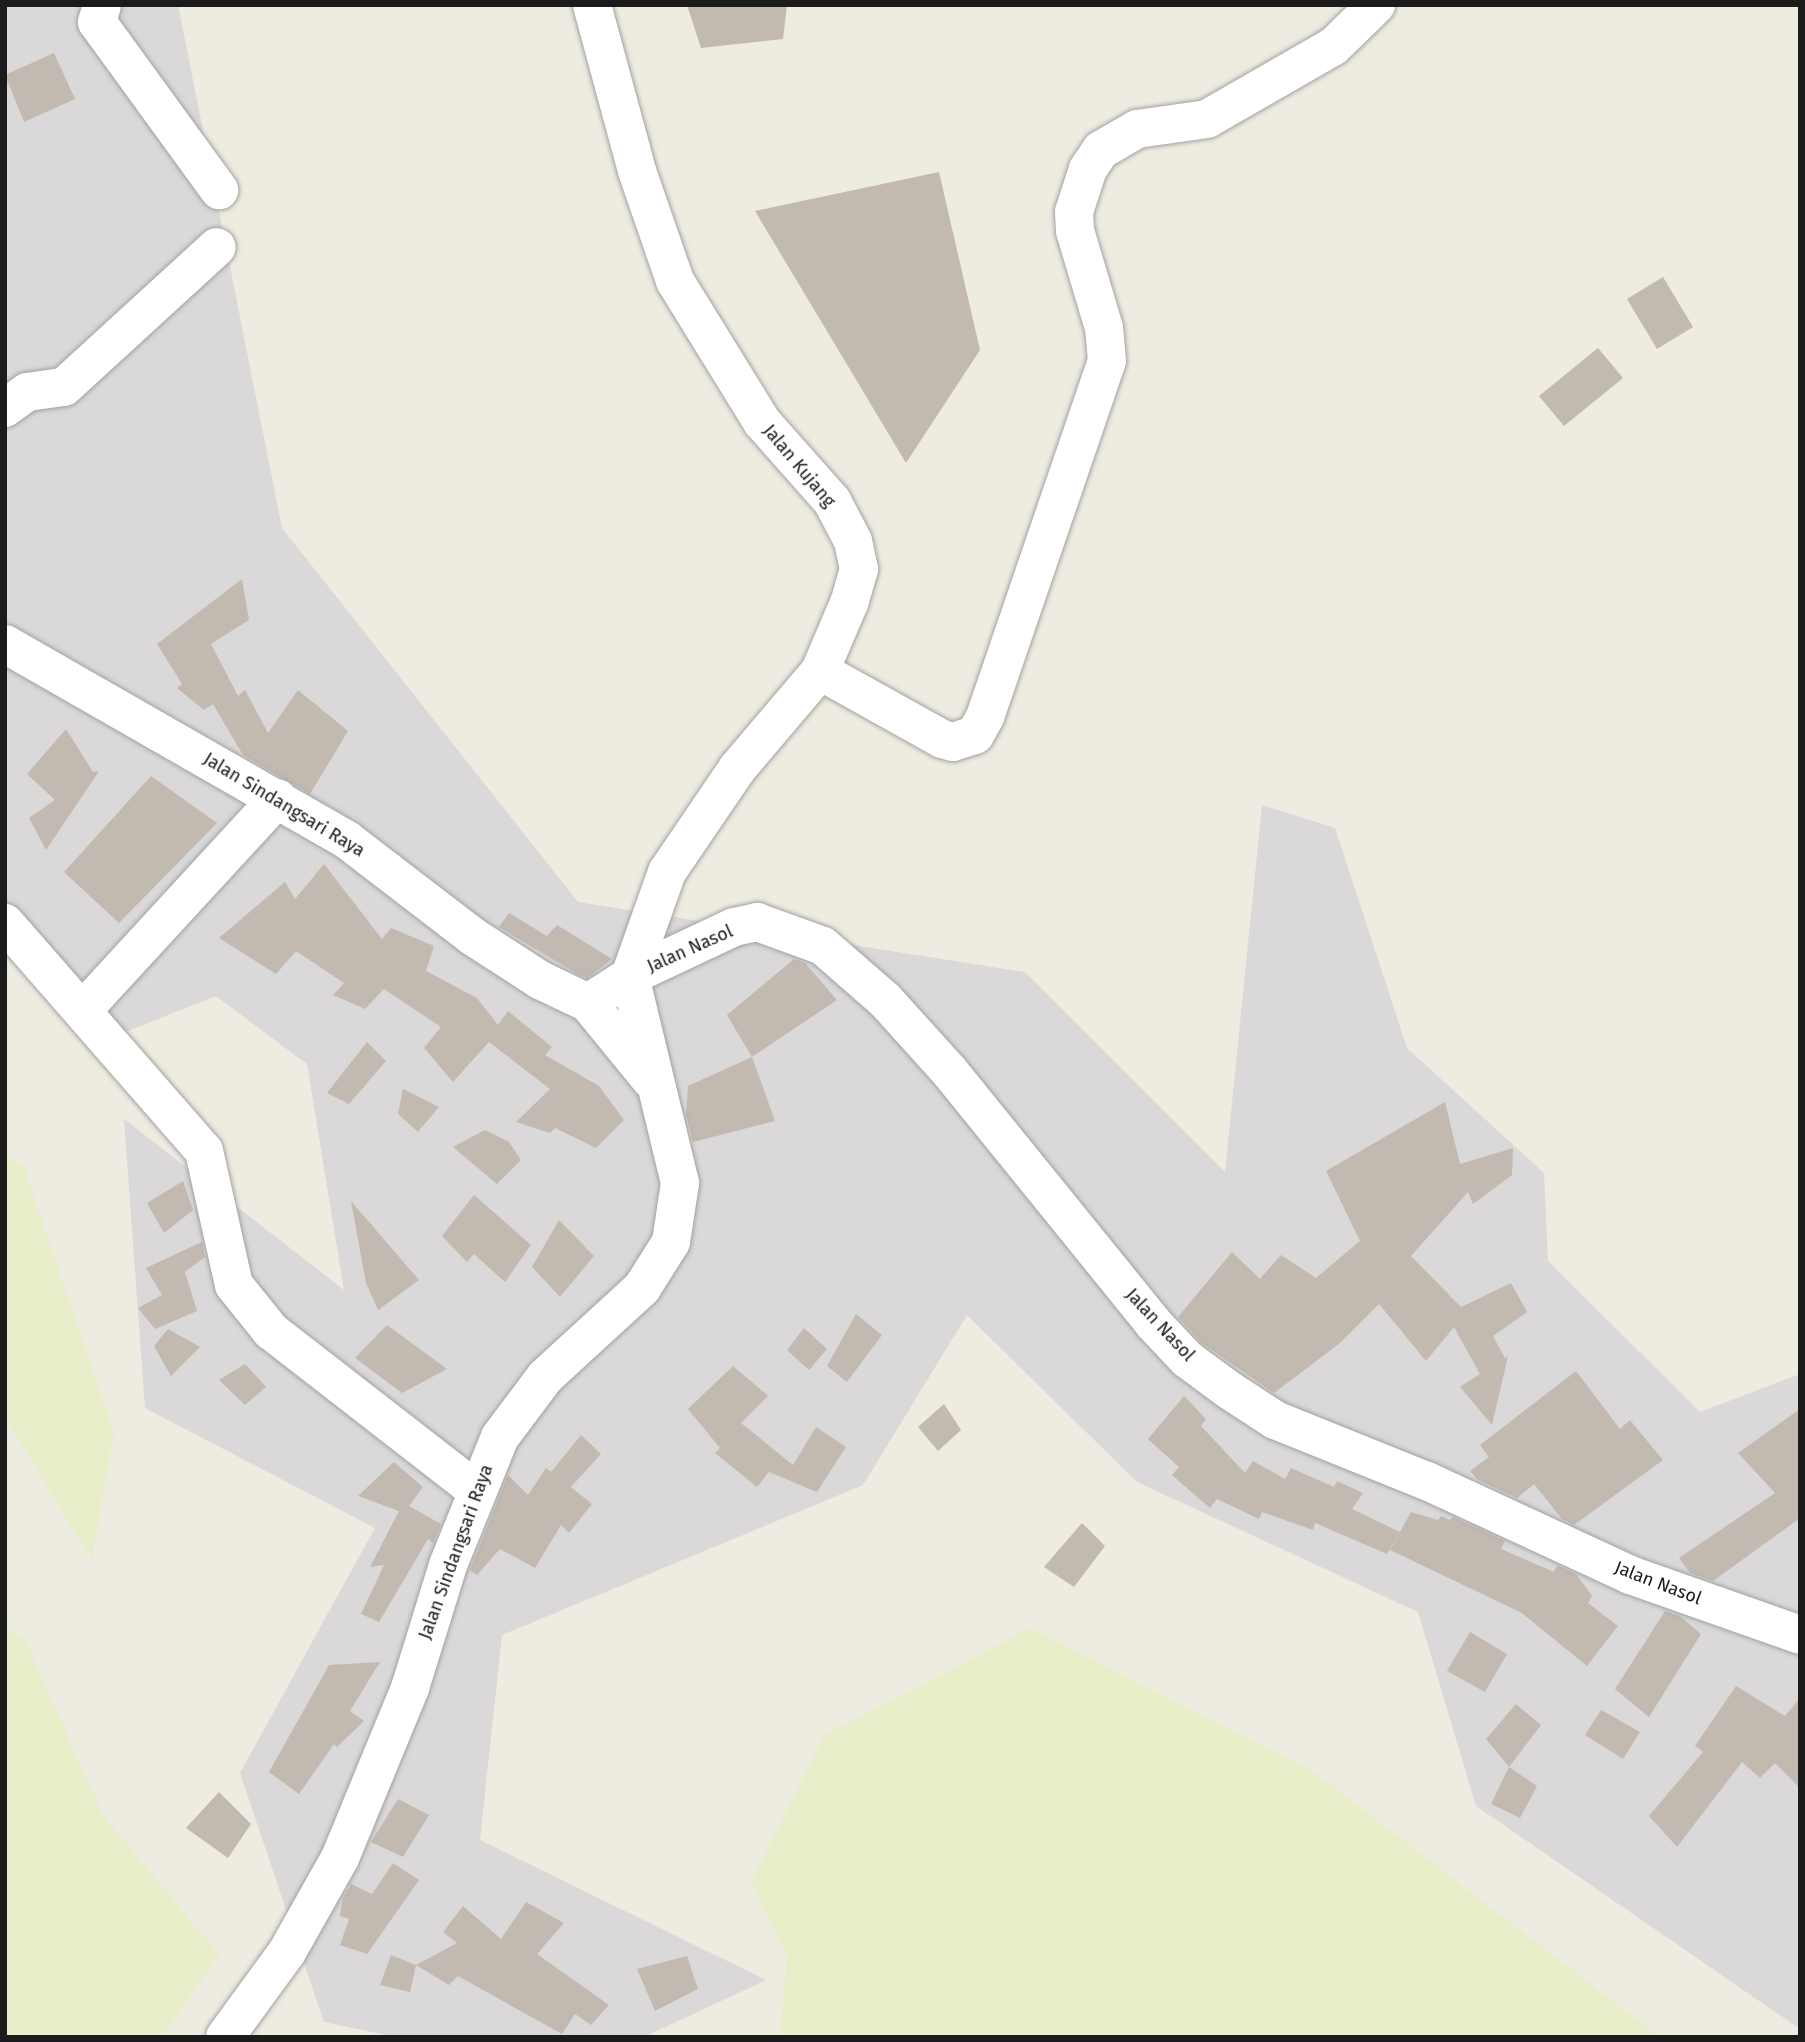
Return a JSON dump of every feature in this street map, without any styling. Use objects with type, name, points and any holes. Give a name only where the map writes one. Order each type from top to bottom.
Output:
[{"type":"street","points":[[102,5],[97,22],[219,190]]},
{"type":"street","name":"Jalan Kujang","points":[[592,5],[637,170],[675,281],[762,422],[832,501],[853,541],[859,569],[849,603],[820,671],[737,769],[667,872],[629,976]]},
{"type":"street","points":[[820,671],[942,739],[953,742],[975,735],[985,717],[1107,360],[1104,328],[1075,231],[1074,212],[1088,169],[1101,150],[1137,129],[1207,119],[1334,46],[1376,5]]},
{"type":"street","points":[[5,408],[27,392],[64,387],[216,247]]},
{"type":"street","name":"Jalan Sindangsari Raya","points":[[5,644],[278,798],[347,840],[472,936],[540,980],[588,1003],[659,1090]]},
{"type":"street","points":[[82,1011],[278,798]]},
{"type":"street","name":"Jalan Nasol","points":[[629,976],[734,927],[757,922],[823,946],[885,1000],[950,1072],[1153,1322],[1188,1359],[1229,1390],[1275,1420],[1426,1480],[1630,1575],[1800,1635]]},
{"type":"street","points":[[5,923],[204,1151],[234,1285],[271,1331],[476,1490]]},
{"type":"street","points":[[588,1003],[629,976]]},
{"type":"street","name":"Jalan Sindangsari Raya","points":[[225,2037],[287,1952],[340,1858],[410,1688],[476,1490],[500,1437],[545,1377],[642,1288],[671,1242],[680,1183],[629,976]]},
{"type":"shaded area","points":[[5,5],[178,5],[282,528],[578,902],[1025,972],[1225,1172],[1262,805],[1335,828],[1407,1048],[1544,1173],[1548,1261],[1700,1412],[1800,1374],[1800,2029],[1476,1806],[1418,1612],[1137,1482],[967,1315],[863,1485],[502,1635],[480,1840],[766,1980],[644,2037],[396,2037],[324,2022],[240,1773],[375,1528],[145,1408],[124,1119],[344,1290],[307,1064],[216,996],[95,1044],[5,916]]},
{"type":"green space","points":[[5,1153],[24,1168],[114,1432],[92,1560],[5,1418]]},
{"type":"green space","points":[[1031,1628],[1313,1771],[1660,2037],[780,2037],[787,1957],[751,1883],[825,1735]]},
{"type":"green space","points":[[5,1630],[24,1637],[103,1815],[219,1955],[162,2037],[5,2037]]},
{"type":"building","points":[[687,5],[787,5],[783,39],[701,48]]},
{"type":"building","points":[[54,53],[75,99],[24,122],[5,75]]},
{"type":"building","points":[[939,172],[980,350],[906,463],[755,211]]},
{"type":"building","points":[[1663,277],[1693,327],[1657,349],[1627,299]]},
{"type":"building","points":[[1598,348],[1623,378],[1564,426],[1539,396]]},
{"type":"building","points":[[242,579],[249,620],[211,644],[238,696],[245,690],[268,733],[298,690],[348,731],[310,794],[243,755],[213,704],[204,710],[177,688],[182,684],[157,644]]},
{"type":"building","points":[[66,729],[93,772],[99,771],[46,850],[29,818],[55,800],[27,774]]},
{"type":"building","points":[[151,776],[217,823],[119,923],[64,872]]},
{"type":"building","points":[[324,864],[382,939],[391,928],[434,946],[426,971],[477,998],[498,1025],[508,1011],[552,1047],[545,1055],[599,1086],[624,1120],[596,1148],[555,1128],[550,1133],[516,1122],[550,1089],[489,1042],[453,1082],[424,1048],[441,1027],[384,989],[365,1009],[333,995],[344,983],[296,951],[276,974],[219,938],[285,882],[295,899]]},
{"type":"building","points":[[509,913],[547,936],[557,925],[612,959],[587,978],[499,927]]},
{"type":"building","points":[[794,959],[805,963],[837,1000],[752,1057],[727,1015]]},
{"type":"building","points":[[367,1042],[386,1061],[349,1104],[327,1093]]},
{"type":"building","points":[[752,1057],[775,1121],[693,1142],[686,1115],[688,1086]]},
{"type":"building","points":[[403,1089],[439,1107],[418,1132],[398,1114]]},
{"type":"building","points":[[1445,1102],[1460,1164],[1513,1148],[1512,1175],[1473,1204],[1468,1192],[1411,1256],[1461,1307],[1511,1283],[1527,1312],[1493,1336],[1505,1358],[1508,1356],[1492,1425],[1460,1387],[1480,1374],[1454,1327],[1426,1361],[1379,1304],[1340,1343],[1274,1393],[1202,1343],[1178,1317],[1232,1252],[1260,1279],[1281,1255],[1316,1278],[1360,1241],[1326,1171]]},
{"type":"building","points":[[485,1130],[509,1142],[521,1160],[497,1184],[453,1147]]},
{"type":"building","points":[[183,1181],[193,1210],[164,1233],[147,1203]]},
{"type":"building","points":[[474,1195],[531,1245],[505,1282],[474,1254],[467,1262],[442,1236]]},
{"type":"building","points":[[351,1201],[419,1280],[378,1310],[366,1283]]},
{"type":"building","points":[[559,1220],[594,1256],[560,1297],[532,1267]]},
{"type":"building","points":[[202,1242],[205,1257],[185,1272],[197,1311],[155,1329],[138,1308],[162,1295],[146,1268]]},
{"type":"building","points":[[856,1314],[882,1335],[847,1382],[827,1366]]},
{"type":"building","points":[[387,1325],[447,1369],[402,1393],[355,1358]]},
{"type":"building","points":[[804,1328],[827,1349],[809,1370],[787,1350]]},
{"type":"building","points":[[168,1329],[200,1347],[171,1376],[154,1346]]},
{"type":"building","points":[[245,1364],[266,1387],[245,1405],[219,1380]]},
{"type":"building","points":[[733,1366],[768,1396],[741,1423],[793,1465],[816,1427],[846,1447],[817,1492],[769,1472],[757,1487],[715,1453],[720,1448],[688,1409]]},
{"type":"building","points":[[1576,1371],[1620,1429],[1630,1420],[1663,1460],[1574,1525],[1562,1519],[1534,1484],[1517,1498],[1478,1480],[1470,1471],[1489,1457],[1480,1445]]},
{"type":"building","points":[[1184,1396],[1206,1419],[1201,1426],[1245,1473],[1253,1461],[1285,1479],[1291,1468],[1334,1487],[1337,1481],[1363,1493],[1352,1509],[1400,1532],[1387,1554],[1315,1523],[1313,1530],[1262,1512],[1259,1519],[1217,1499],[1210,1508],[1172,1475],[1179,1467],[1148,1439]]},
{"type":"building","points":[[944,1404],[961,1430],[938,1451],[918,1427]]},
{"type":"building","points":[[1800,1409],[1800,1518],[1713,1581],[1690,1573],[1679,1558],[1775,1493],[1738,1453]]},
{"type":"building","points":[[581,1435],[601,1454],[571,1487],[592,1504],[569,1533],[561,1525],[535,1568],[500,1549],[477,1575],[470,1570],[508,1475],[528,1495],[546,1468],[551,1472]]},
{"type":"building","points":[[394,1462],[423,1487],[409,1506],[441,1524],[433,1543],[428,1539],[379,1622],[361,1614],[384,1565],[370,1567],[399,1511],[358,1496]]},
{"type":"building","points":[[1411,1512],[1438,1520],[1441,1516],[1450,1520],[1453,1517],[1505,1541],[1501,1549],[1554,1572],[1557,1565],[1576,1574],[1592,1596],[1588,1603],[1618,1626],[1587,1666],[1522,1613],[1390,1550]]},
{"type":"building","points":[[1082,1523],[1105,1546],[1074,1587],[1044,1567]]},
{"type":"building","points":[[1665,1611],[1680,1616],[1701,1634],[1649,1717],[1615,1689]]},
{"type":"building","points":[[1470,1632],[1507,1654],[1485,1692],[1447,1671]]},
{"type":"building","points":[[380,1662],[350,1711],[364,1721],[337,1747],[334,1744],[299,1794],[269,1772],[329,1665]]},
{"type":"building","points":[[1736,1686],[1785,1716],[1800,1698],[1800,1788],[1775,1763],[1760,1778],[1742,1762],[1677,1847],[1649,1816],[1703,1752],[1695,1746]]},
{"type":"building","points":[[1516,1704],[1541,1725],[1509,1767],[1486,1739]]},
{"type":"building","points":[[1601,1710],[1640,1732],[1623,1759],[1585,1735]]},
{"type":"building","points":[[1509,1767],[1537,1786],[1520,1818],[1491,1804]]},
{"type":"building","points":[[219,1792],[251,1824],[228,1858],[186,1828]]},
{"type":"building","points":[[398,1799],[429,1815],[403,1857],[371,1842]]},
{"type":"building","points":[[393,1863],[419,1880],[367,1954],[340,1945],[349,1919],[340,1916],[343,1898],[351,1884],[372,1894]]},
{"type":"building","points":[[526,1902],[564,1923],[537,1954],[609,2005],[591,2025],[575,2014],[562,2034],[458,1976],[449,1985],[416,1965],[457,1943],[443,1932],[463,1906],[501,1939]]},
{"type":"building","points":[[391,1955],[416,1965],[410,1992],[380,1985]]},
{"type":"building","points":[[687,1956],[698,1989],[655,2011],[637,1969]]}]
